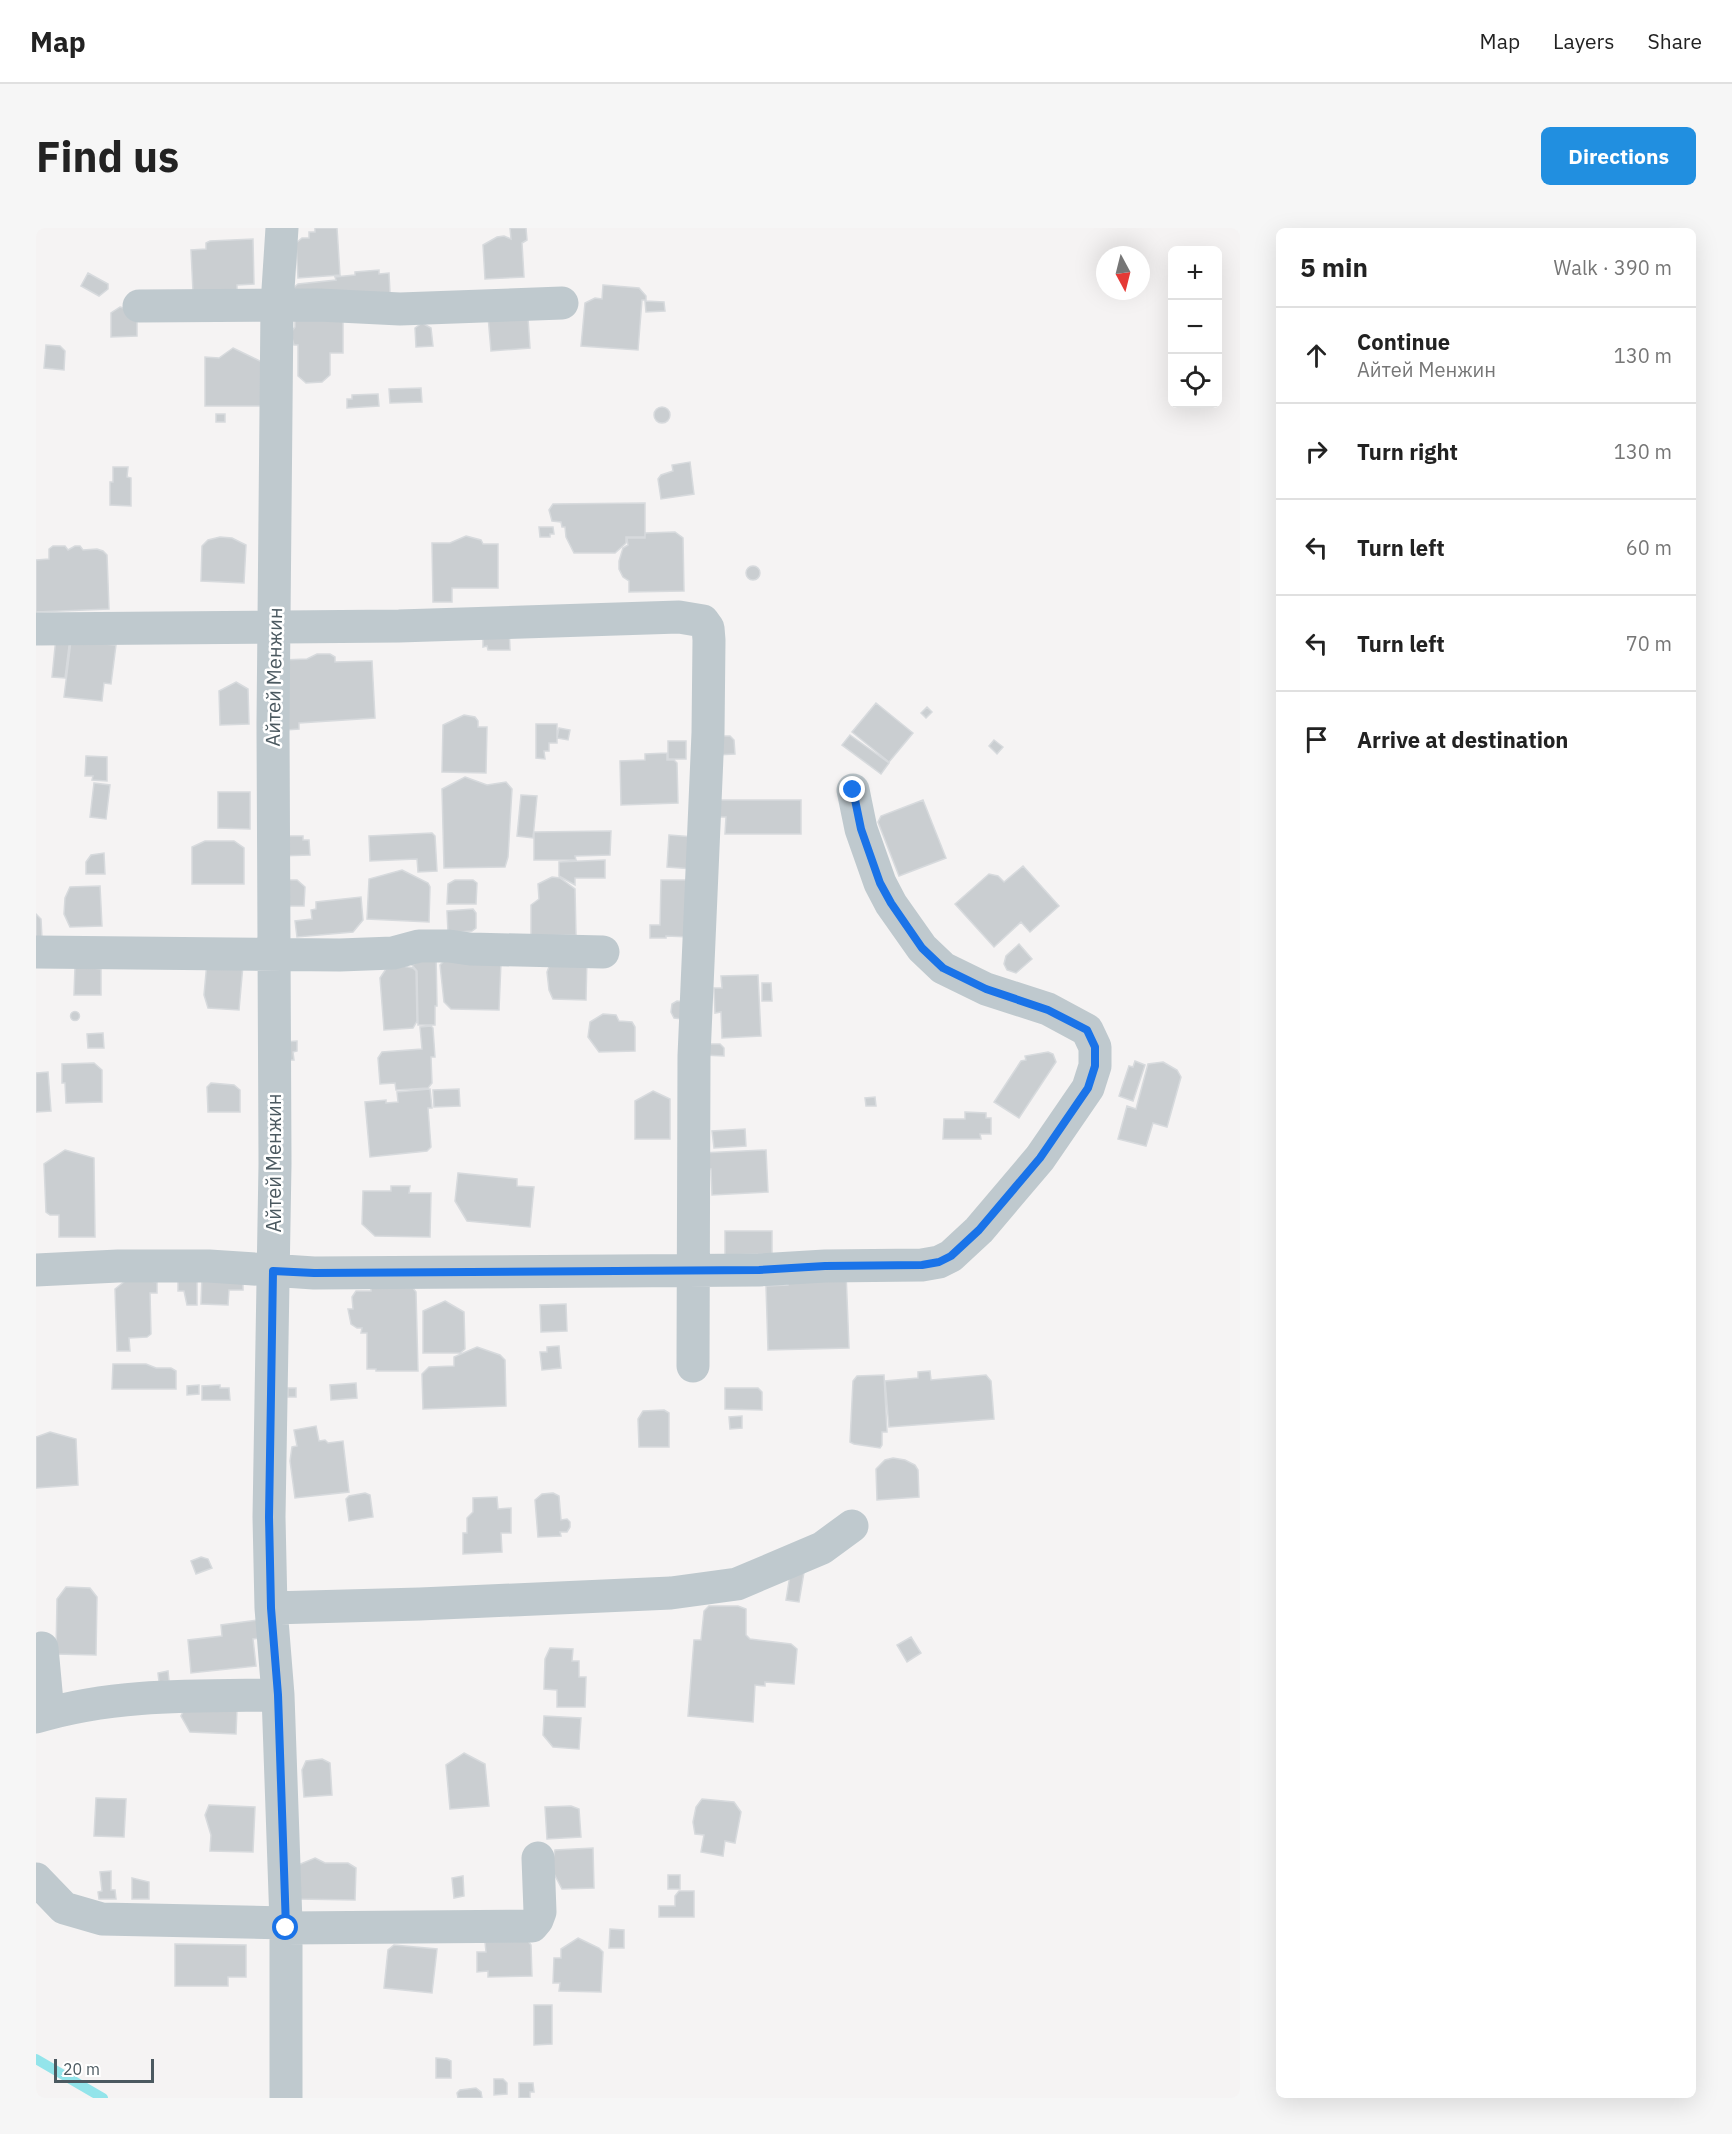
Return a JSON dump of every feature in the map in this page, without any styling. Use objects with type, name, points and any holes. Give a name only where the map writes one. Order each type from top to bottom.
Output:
[{"type":"street","name":"Айтей Менжин","points":[[282,228],[277,305],[273,955],[275,1164],[269,1517],[286,1925],[286,2098]]},
{"type":"street","points":[[139,306],[277,305],[400,309],[562,303]]},
{"type":"street","points":[[36,629],[399,626],[679,617],[703,621],[708,628],[709,640],[708,734],[694,1056],[693,1366]]},
{"type":"street","points":[[36,1270],[118,1266],[209,1266],[326,1273],[759,1270],[825,1266],[910,1266],[939,1262],[951,1256],[971,1239],[1040,1158],[1088,1088],[1095,1066],[1095,1047],[1087,1030],[1048,1010],[986,989],[943,968],[922,948],[880,883],[861,829],[853,790]]},
{"type":"street","points":[[36,952],[340,955],[393,953],[419,946],[449,946],[470,950],[603,952]]},
{"type":"street","points":[[271,1608],[671,1593],[737,1584],[822,1548],[852,1526]]},
{"type":"street","points":[[42,1648],[42,1715],[99,1701],[144,1697],[278,1695]]},
{"type":"street","points":[[36,1879],[64,1908],[102,1919],[286,1925],[532,1926],[540,1912],[538,1858]]},
{"type":"building","points":[[315,228],[337,228],[340,275],[298,278],[296,243],[302,238],[309,238],[309,232],[315,232]]},
{"type":"building","points":[[510,228],[526,228],[527,240],[522,243],[524,277],[485,279],[483,245],[497,237],[504,236],[511,239]]},
{"type":"building","points":[[253,239],[254,284],[237,285],[237,294],[193,292],[191,250],[206,249],[206,243],[210,241]]},
{"type":"building","points":[[379,270],[379,274],[389,273],[390,293],[294,301],[293,288],[298,284],[336,280],[335,277],[355,275],[355,272]]},
{"type":"building","points":[[88,273],[108,284],[108,289],[99,296],[81,286]]},
{"type":"building","points":[[603,285],[639,288],[646,296],[646,300],[642,300],[638,350],[581,346],[585,303],[595,298],[602,299]]},
{"type":"building","points":[[645,301],[664,302],[665,311],[646,312]]},
{"type":"building","points":[[120,307],[133,311],[137,315],[137,336],[111,337],[111,313]]},
{"type":"building","points":[[295,315],[343,315],[343,353],[330,353],[330,375],[322,382],[306,383],[298,376],[298,345],[294,345],[292,338]]},
{"type":"building","points":[[488,316],[528,318],[530,348],[491,351]]},
{"type":"building","points":[[422,323],[431,328],[433,346],[416,347],[415,328]]},
{"type":"building","points":[[46,345],[60,346],[65,351],[64,370],[44,368]]},
{"type":"building","points":[[233,348],[264,363],[263,406],[205,406],[205,357],[219,358]]},
{"type":"building","points":[[421,388],[422,402],[390,403],[389,389]]},
{"type":"building","points":[[378,394],[379,406],[347,408],[347,399],[352,399],[352,395]]},
{"type":"building","points":[[659,407],[665,407],[670,415],[668,421],[659,423],[654,418],[654,412]]},
{"type":"building","points":[[216,414],[225,414],[225,422],[216,422]]},
{"type":"building","points":[[690,462],[694,494],[661,499],[658,479],[661,475],[673,471],[672,465]]},
{"type":"building","points":[[113,467],[128,467],[127,477],[131,478],[131,506],[110,505],[110,482],[113,482]]},
{"type":"building","points":[[645,503],[645,537],[626,537],[626,543],[615,553],[574,553],[566,537],[565,527],[562,527],[561,522],[552,521],[549,510],[553,504]]},
{"type":"building","points":[[539,527],[553,527],[554,534],[550,534],[550,537],[540,537]]},
{"type":"building","points":[[675,532],[683,538],[684,591],[629,592],[629,581],[623,577],[619,569],[623,548],[628,545],[627,538],[645,538],[645,533]]},
{"type":"building","points":[[466,536],[481,540],[483,544],[498,544],[498,588],[452,588],[452,602],[433,602],[432,543],[450,543]]},
{"type":"building","points":[[220,537],[232,538],[246,545],[244,583],[201,581],[202,546],[208,540]]},
{"type":"building","points":[[53,546],[65,546],[68,550],[80,546],[83,550],[97,549],[107,555],[109,609],[36,612],[36,560],[49,559],[49,549]]},
{"type":"building","points":[[750,566],[756,566],[760,573],[756,580],[750,580],[746,576],[746,570]]},
{"type":"building","points":[[509,625],[510,650],[488,650],[487,646],[483,647],[483,626]]},
{"type":"building","points":[[56,637],[70,638],[65,678],[52,677]]},
{"type":"building","points":[[71,641],[116,645],[111,684],[104,683],[102,701],[64,697]]},
{"type":"building","points":[[317,654],[330,654],[335,657],[335,662],[372,661],[375,718],[299,723],[299,729],[286,730],[283,660],[307,659]]},
{"type":"building","points":[[236,682],[248,689],[249,724],[220,725],[219,691]]},
{"type":"building","points":[[876,703],[913,733],[889,762],[852,732]]},
{"type":"building","points":[[927,707],[932,712],[926,718],[921,713]]},
{"type":"building","points":[[464,715],[475,717],[478,727],[487,727],[486,773],[442,772],[443,725]]},
{"type":"building","points":[[536,724],[557,724],[557,743],[549,743],[549,751],[544,751],[545,759],[536,758]]},
{"type":"building","points":[[559,728],[570,730],[568,740],[557,738]]},
{"type":"building","points":[[850,735],[889,763],[881,774],[842,745]]},
{"type":"building","points":[[722,736],[730,736],[734,740],[735,754],[716,755]]},
{"type":"building","points":[[994,740],[1003,747],[997,754],[989,746]]},
{"type":"building","points":[[668,741],[686,741],[686,759],[668,759]]},
{"type":"building","points":[[667,753],[667,760],[674,760],[677,763],[678,803],[621,805],[620,761],[645,760],[645,754]]},
{"type":"building","points":[[86,756],[107,757],[107,781],[92,780],[93,776],[85,776]]},
{"type":"building","points":[[465,777],[487,785],[506,782],[512,789],[508,857],[505,867],[444,868],[442,789]]},
{"type":"building","points":[[94,783],[110,785],[106,819],[90,817]]},
{"type":"building","points":[[218,792],[250,792],[250,829],[218,828]]},
{"type":"building","points":[[521,795],[537,796],[533,838],[517,836]]},
{"type":"building","points":[[718,800],[801,800],[801,834],[725,834],[726,817],[718,817]]},
{"type":"building","points":[[923,800],[946,858],[899,876],[878,822],[881,816]]},
{"type":"building","points":[[611,831],[610,855],[575,856],[576,860],[534,860],[534,832]]},
{"type":"building","points":[[432,833],[435,836],[437,871],[418,872],[417,859],[370,861],[369,836]]},
{"type":"building","points":[[669,835],[694,837],[693,869],[667,867]]},
{"type":"building","points":[[279,836],[303,836],[303,840],[309,840],[310,855],[279,856]]},
{"type":"building","points":[[205,841],[234,841],[244,848],[244,884],[192,884],[192,847]]},
{"type":"building","points":[[104,853],[105,874],[86,874],[86,862],[91,855]]},
{"type":"building","points":[[605,860],[605,878],[575,878],[575,885],[559,876],[559,862]]},
{"type":"building","points":[[1023,866],[1059,906],[1030,932],[1021,922],[994,947],[955,904],[989,874],[998,876],[1004,882]]},
{"type":"building","points":[[402,870],[428,883],[430,887],[429,922],[367,919],[369,879]]},
{"type":"building","points":[[552,877],[560,878],[575,889],[576,935],[531,936],[531,905],[539,899],[538,884]]},
{"type":"building","points":[[281,880],[297,880],[305,887],[304,906],[280,906]]},
{"type":"building","points":[[455,880],[473,880],[477,883],[476,904],[447,904],[448,884]]},
{"type":"building","points":[[661,880],[692,880],[690,937],[650,938],[650,925],[660,925]]},
{"type":"building","points":[[100,886],[102,926],[70,927],[64,914],[65,898],[70,887]]},
{"type":"building","points":[[361,897],[363,920],[353,932],[297,937],[295,921],[312,919],[311,910],[316,909],[316,902]]},
{"type":"building","points":[[473,909],[476,913],[476,928],[472,931],[448,933],[447,911]]},
{"type":"building","points":[[36,914],[41,919],[42,938],[36,938]]},
{"type":"building","points":[[1019,944],[1032,959],[1016,973],[1007,970],[1004,964],[1006,956]]},
{"type":"building","points":[[436,952],[435,1025],[418,1025],[417,971],[412,965]]},
{"type":"building","points":[[553,956],[587,957],[586,1000],[553,999],[549,990],[547,972]]},
{"type":"building","points":[[445,960],[501,962],[499,1010],[451,1009],[444,1002],[440,965]]},
{"type":"building","points":[[207,962],[243,965],[239,1010],[208,1008],[204,995]]},
{"type":"building","points":[[75,966],[101,969],[101,995],[74,995]]},
{"type":"building","points":[[403,966],[416,971],[417,1021],[413,1028],[384,1030],[380,978],[386,969]]},
{"type":"building","points":[[758,975],[761,1036],[722,1038],[721,1012],[715,1013],[714,988],[722,988],[721,976]]},
{"type":"building","points":[[762,983],[771,983],[772,1001],[762,1001]]},
{"type":"building","points":[[677,1001],[683,1002],[682,1019],[674,1018],[671,1012],[672,1004]]},
{"type":"building","points":[[75,1011],[80,1016],[75,1021],[70,1016]]},
{"type":"building","points":[[603,1014],[616,1015],[619,1021],[632,1022],[635,1027],[635,1051],[599,1052],[588,1037],[590,1022]]},
{"type":"building","points":[[431,1026],[435,1057],[431,1057],[432,1083],[428,1088],[396,1090],[395,1083],[380,1084],[378,1058],[382,1052],[422,1049],[420,1027]]},
{"type":"building","points":[[103,1033],[104,1048],[88,1048],[87,1034]]},
{"type":"building","points":[[297,1041],[297,1051],[293,1052],[294,1060],[285,1060],[284,1042]]},
{"type":"building","points":[[703,1044],[720,1044],[724,1048],[724,1056],[703,1055]]},
{"type":"building","points":[[1048,1052],[1053,1054],[1056,1062],[1019,1118],[994,1102],[1021,1061],[1026,1060],[1025,1056]]},
{"type":"building","points":[[1135,1061],[1145,1065],[1133,1101],[1119,1096],[1129,1066],[1133,1067]]},
{"type":"building","points":[[1163,1062],[1177,1070],[1181,1077],[1167,1127],[1153,1123],[1146,1146],[1118,1139],[1127,1106],[1136,1109],[1148,1064]]},
{"type":"building","points":[[94,1063],[102,1070],[102,1102],[66,1103],[65,1083],[62,1083],[62,1064]]},
{"type":"building","points":[[48,1072],[51,1111],[36,1112],[36,1073]]},
{"type":"building","points":[[211,1083],[234,1085],[240,1090],[240,1112],[208,1112],[207,1087]]},
{"type":"building","points":[[430,1089],[432,1108],[428,1108],[431,1147],[427,1151],[370,1157],[365,1102],[386,1100],[386,1103],[398,1102],[397,1092]]},
{"type":"building","points":[[459,1089],[460,1106],[434,1107],[433,1090]]},
{"type":"building","points":[[653,1091],[670,1099],[670,1139],[635,1139],[635,1101]]},
{"type":"building","points":[[875,1097],[876,1106],[866,1106],[865,1098]]},
{"type":"building","points":[[965,1112],[986,1113],[986,1118],[991,1118],[991,1134],[980,1134],[981,1139],[943,1139],[944,1119],[965,1119]]},
{"type":"building","points":[[745,1129],[746,1146],[714,1148],[712,1131]]},
{"type":"building","points":[[65,1150],[94,1158],[95,1237],[59,1237],[59,1215],[50,1215],[46,1212],[44,1164]]},
{"type":"building","points":[[766,1150],[768,1192],[712,1195],[711,1169],[702,1169],[701,1153]]},
{"type":"building","points":[[458,1173],[517,1179],[517,1186],[534,1187],[530,1227],[467,1221],[455,1201]]},
{"type":"building","points":[[391,1186],[410,1186],[409,1193],[431,1193],[430,1237],[375,1236],[362,1224],[363,1191],[391,1191]]},
{"type":"building","points":[[725,1231],[772,1231],[772,1254],[725,1255]]},
{"type":"building","points":[[846,1272],[849,1348],[768,1350],[766,1286],[788,1285],[788,1274]]},
{"type":"building","points":[[202,1275],[243,1275],[243,1290],[229,1290],[228,1305],[201,1304]]},
{"type":"building","points":[[129,1278],[157,1282],[157,1293],[150,1293],[151,1334],[147,1337],[129,1338],[130,1351],[117,1351],[115,1289]]},
{"type":"building","points":[[178,1278],[197,1278],[197,1305],[187,1305],[184,1291],[178,1291]]},
{"type":"building","points":[[371,1287],[413,1288],[416,1292],[418,1371],[367,1369],[367,1333],[361,1333],[362,1328],[351,1324],[348,1309],[353,1309],[352,1297],[356,1291],[371,1291]]},
{"type":"building","points":[[445,1301],[464,1312],[465,1349],[460,1353],[423,1353],[423,1311]]},
{"type":"building","points":[[566,1304],[567,1331],[541,1332],[540,1305]]},
{"type":"building","points":[[559,1346],[561,1368],[542,1370],[540,1352],[547,1352],[547,1347]]},
{"type":"building","points":[[477,1347],[500,1355],[505,1360],[506,1406],[423,1409],[422,1374],[429,1367],[454,1366],[454,1357]]},
{"type":"building","points":[[113,1364],[146,1364],[156,1368],[171,1368],[176,1371],[176,1389],[112,1389]]},
{"type":"building","points":[[930,1371],[931,1380],[986,1375],[991,1381],[994,1419],[889,1427],[885,1381],[918,1378],[918,1372]]},
{"type":"building","points":[[884,1375],[887,1432],[882,1432],[882,1445],[880,1448],[854,1444],[850,1442],[853,1381],[857,1376]]},
{"type":"building","points":[[356,1383],[357,1398],[331,1400],[330,1385]]},
{"type":"building","points":[[199,1385],[199,1394],[187,1395],[187,1386]]},
{"type":"building","points":[[220,1385],[220,1388],[229,1388],[230,1400],[202,1400],[202,1386]]},
{"type":"building","points":[[288,1388],[296,1388],[296,1397],[288,1397]]},
{"type":"building","points":[[725,1388],[758,1388],[762,1392],[762,1410],[725,1409]]},
{"type":"building","points":[[664,1410],[669,1413],[669,1447],[639,1447],[638,1419],[643,1411]]},
{"type":"building","points":[[742,1416],[742,1428],[730,1429],[729,1417]]},
{"type":"building","points":[[316,1426],[319,1441],[325,1440],[328,1443],[343,1441],[349,1492],[295,1498],[290,1461],[292,1447],[297,1446],[294,1430]]},
{"type":"building","points":[[50,1432],[76,1439],[78,1485],[36,1488],[36,1437]]},
{"type":"building","points":[[893,1458],[915,1465],[918,1470],[919,1497],[877,1500],[876,1469],[885,1460]]},
{"type":"building","points":[[365,1493],[370,1495],[373,1517],[349,1521],[346,1499],[349,1496]]},
{"type":"building","points":[[553,1493],[559,1496],[561,1520],[567,1519],[570,1527],[567,1532],[560,1532],[561,1536],[538,1537],[535,1500],[542,1494]]},
{"type":"building","points":[[497,1497],[498,1509],[511,1508],[511,1533],[501,1533],[502,1552],[463,1554],[463,1533],[467,1533],[467,1518],[473,1512],[473,1498]]},
{"type":"building","points":[[201,1557],[208,1559],[212,1568],[196,1574],[191,1561]]},
{"type":"building","points":[[791,1569],[804,1572],[799,1602],[786,1600]]},
{"type":"building","points":[[66,1587],[90,1588],[97,1597],[96,1655],[56,1654],[57,1599]]},
{"type":"building","points":[[709,1606],[738,1606],[746,1609],[746,1635],[750,1639],[791,1644],[797,1649],[794,1684],[765,1682],[765,1686],[755,1685],[753,1722],[688,1716],[694,1640],[701,1640],[704,1611]]},
{"type":"building","points":[[258,1620],[260,1638],[253,1639],[256,1666],[191,1673],[188,1640],[222,1636],[221,1625]]},
{"type":"building","points":[[911,1637],[921,1653],[907,1662],[897,1645]]},
{"type":"building","points":[[550,1648],[573,1649],[572,1661],[579,1661],[579,1677],[586,1677],[585,1707],[557,1707],[557,1690],[544,1689],[545,1659]]},
{"type":"building","points":[[168,1671],[169,1681],[159,1682],[158,1673]]},
{"type":"building","points":[[186,1706],[237,1708],[236,1734],[190,1732],[181,1716]]},
{"type":"building","points":[[544,1716],[581,1718],[579,1749],[553,1747],[543,1735]]},
{"type":"building","points":[[464,1753],[485,1764],[489,1806],[450,1809],[446,1765]]},
{"type":"building","points":[[322,1759],[330,1763],[332,1795],[304,1797],[302,1770],[306,1761]]},
{"type":"building","points":[[96,1798],[126,1799],[124,1837],[94,1836]]},
{"type":"building","points":[[702,1799],[734,1802],[741,1812],[735,1843],[725,1841],[723,1856],[701,1852],[704,1835],[695,1834],[693,1822],[696,1807]]},
{"type":"building","points":[[209,1805],[255,1807],[253,1852],[210,1851],[211,1835],[205,1815]]},
{"type":"building","points":[[571,1806],[579,1809],[581,1837],[547,1839],[545,1807]]},
{"type":"building","points":[[593,1848],[594,1888],[562,1889],[551,1868],[555,1850]]},
{"type":"building","points":[[315,1858],[325,1863],[348,1863],[356,1868],[355,1900],[298,1899],[298,1865]]},
{"type":"building","points":[[111,1871],[111,1890],[115,1890],[116,1899],[99,1899],[98,1892],[102,1891],[100,1872]]},
{"type":"building","points":[[668,1875],[680,1875],[680,1889],[668,1889]]},
{"type":"building","points":[[463,1876],[464,1896],[454,1898],[452,1878]]},
{"type":"building","points":[[132,1878],[149,1882],[149,1899],[132,1899]]},
{"type":"building","points":[[679,1891],[694,1891],[694,1917],[659,1917],[659,1906],[675,1906],[675,1896]]},
{"type":"building","points":[[610,1929],[624,1930],[624,1948],[609,1948]]},
{"type":"building","points":[[578,1938],[603,1952],[601,1992],[559,1991],[560,1983],[553,1983],[554,1958],[561,1958],[561,1949]]},
{"type":"building","points":[[528,1941],[531,1945],[532,1976],[488,1977],[488,1971],[477,1972],[477,1952],[486,1952],[485,1942]]},
{"type":"building","points":[[175,1944],[246,1945],[246,1977],[228,1977],[228,1986],[175,1986]]},
{"type":"building","points":[[394,1945],[437,1949],[432,1993],[384,1988],[388,1950]]},
{"type":"building","points":[[534,2005],[552,2005],[552,2044],[534,2045]]},
{"type":"building","points":[[436,2058],[451,2061],[451,2078],[436,2078]]},
{"type":"building","points":[[494,2079],[503,2079],[507,2083],[507,2094],[494,2095]]},
{"type":"building","points":[[519,2083],[533,2083],[534,2092],[530,2092],[530,2098],[519,2098]]},
{"type":"building","points":[[476,2088],[481,2092],[482,2098],[458,2098],[457,2093],[460,2090]]},
{"type":"waterway","points":[[36,2059],[103,2098]]},
{"type":"route","points":[[286,1928],[269,1517],[273,1271],[314,1273],[759,1270],[825,1266],[922,1265],[939,1262],[951,1256],[979,1230],[1040,1158],[1088,1088],[1095,1066],[1095,1047],[1087,1030],[1048,1010],[986,989],[943,968],[922,948],[880,883],[861,829],[853,790]]}]
